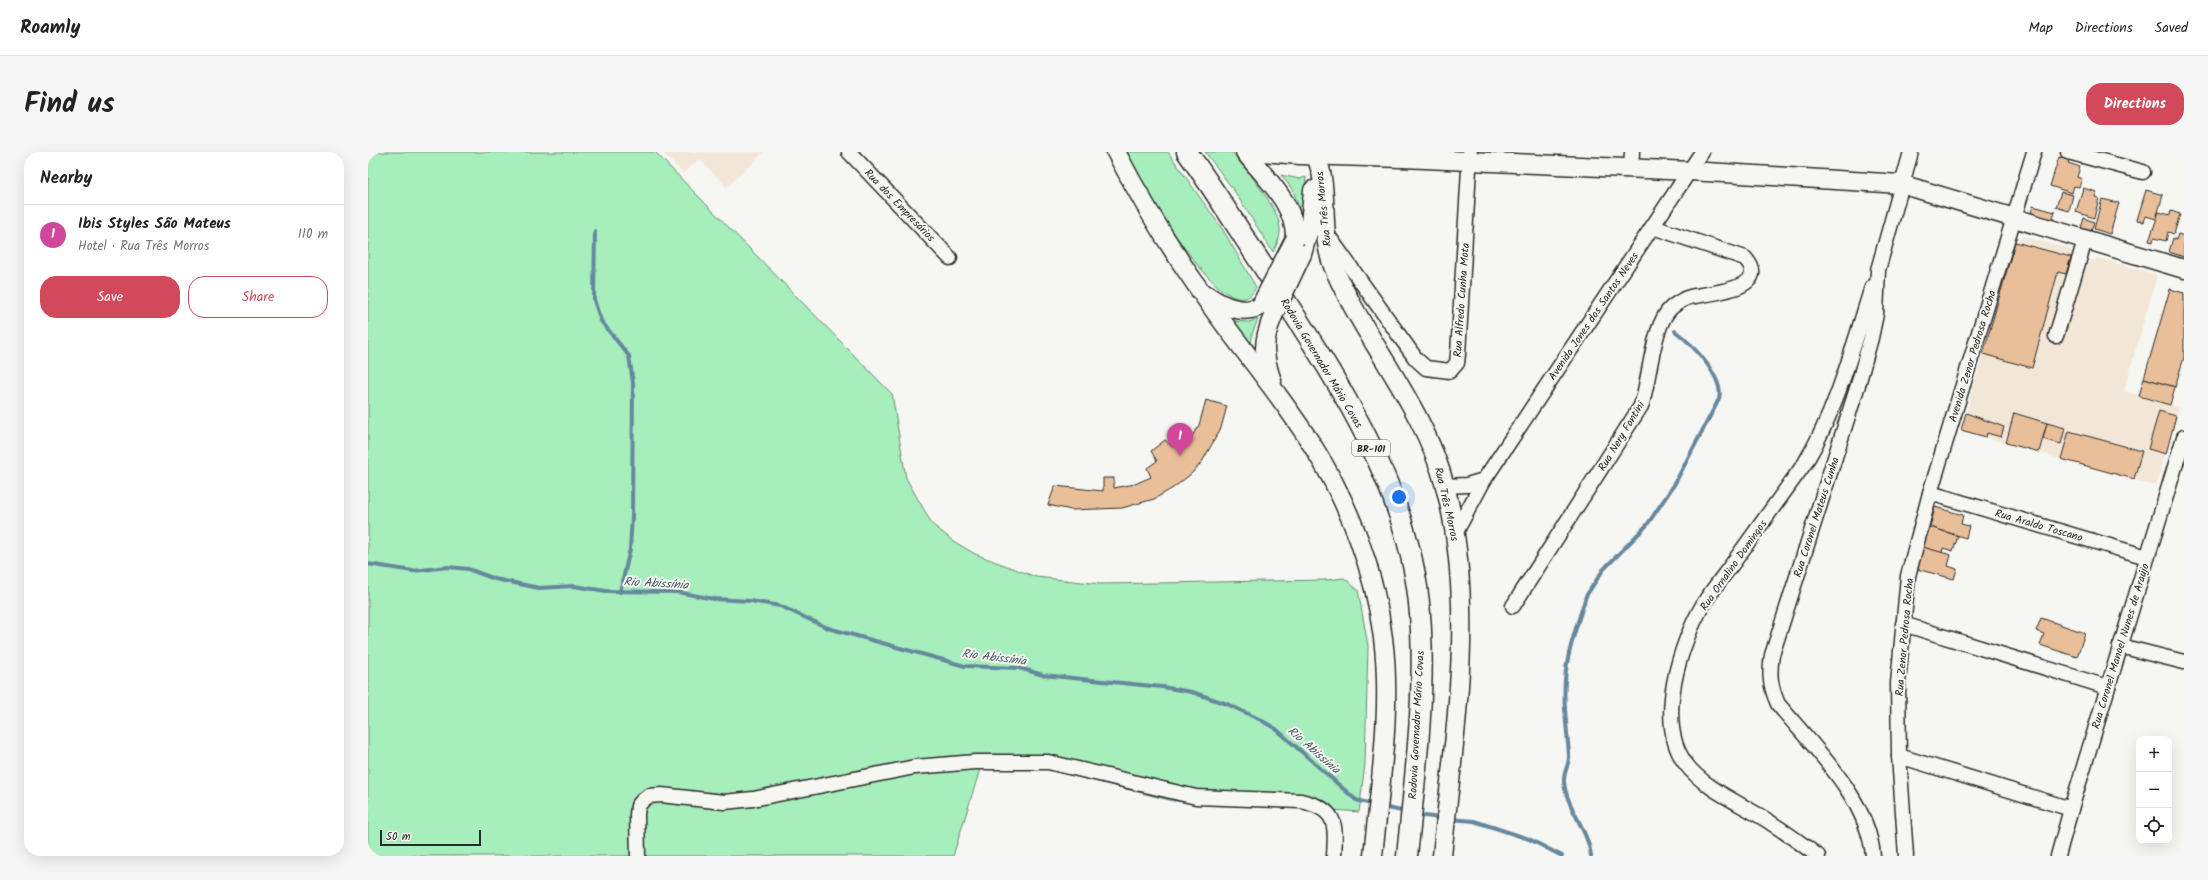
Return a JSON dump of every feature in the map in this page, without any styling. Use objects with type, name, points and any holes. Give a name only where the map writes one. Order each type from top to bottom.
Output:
[{"type":"highway","name":"Rodovia Governador Mário Covas","points":[[1187,152],[1292,310],[1352,410],[1377,460],[1394,499],[1406,536],[1414,572],[1420,614],[1421,676],[1408,847]]},
{"type":"main road","points":[[1116,152],[1164,237],[1197,287],[1315,448],[1343,503],[1358,538],[1374,587],[1383,636],[1387,672],[1382,759],[1373,848]]},
{"type":"main road","points":[[1245,152],[1288,207],[1294,221],[1299,246]]},
{"type":"main road","points":[[1263,152],[1632,160],[1690,171],[1901,184],[2013,219],[2184,269]]},
{"type":"main road","points":[[1277,396],[1265,358],[1264,348],[1268,330],[1267,310],[1310,226],[1316,154]]},
{"type":"main road","name":"Rua Três Morros","points":[[1316,154],[1322,176],[1324,231],[1329,255],[1342,287],[1360,320],[1407,397],[1427,437],[1445,486],[1456,532],[1462,615],[1459,673],[1442,851]]},
{"type":"main road","points":[[1197,287],[1228,307],[1250,310],[1267,310]]},
{"type":"street","name":"Rua dos Empresários","points":[[849,152],[950,258]]},
{"type":"street","name":"Avenida Jones dos Santos Neves","points":[[1456,532],[1484,480],[1571,346],[1653,227],[1702,152]]},
{"type":"street","name":"Rua Coronel Mateus Cunha","points":[[1873,856],[1871,840],[1863,815],[1852,794],[1778,704],[1771,688],[1769,672],[1772,655],[1870,345],[1876,314],[1878,270],[1911,152]]},
{"type":"street","points":[[2013,219],[2034,152]]},
{"type":"street","points":[[2068,152],[2143,172]]},
{"type":"street","name":"Rua Alfredo Cunha Mota","points":[[1324,231],[1416,359],[1426,368],[1450,371],[1457,363],[1458,354],[1470,157]]},
{"type":"street","name":"Avenida Zenor Pedrosa Rocha","points":[[1930,493],[2013,219]]},
{"type":"street","name":"Rua Nery Fontini","points":[[1513,606],[1641,406],[1646,392],[1657,335],[1664,315],[1672,307],[1689,297],[1736,289],[1750,277],[1752,269],[1745,258],[1653,227]]},
{"type":"street","points":[[2056,336],[2085,240]]},
{"type":"street","name":"Rua Ornalino Domingos","points":[[1818,856],[1772,823],[1723,795],[1697,776],[1685,763],[1678,750],[1670,725],[1672,692],[1691,630],[1705,602],[1805,463],[1818,442],[1829,415],[1878,270]]},
{"type":"street","name":"Rua Coronel Manoel Nunes de Araújo","points":[[2058,856],[2107,687],[2184,437]]},
{"type":"street","points":[[1445,486],[1467,485],[1484,480]]},
{"type":"street","name":"Rua Araldo Toscano","points":[[1930,493],[2147,557]]},
{"type":"street","name":"Rua Zenor Pedrosa Rocha","points":[[1906,856],[1899,756],[1898,682],[1908,576],[1930,493]]},
{"type":"street","points":[[1903,624],[2107,687]]},
{"type":"street","points":[[2120,646],[2184,662]]},
{"type":"street","points":[[1899,756],[2071,809]]},
{"type":"street","points":[[638,856],[638,806],[649,796],[660,795],[731,801],[777,795],[827,783],[915,767],[975,762],[1048,762],[1196,797],[1301,801],[1310,803],[1326,811],[1332,816],[1335,823],[1334,856]]},
{"type":"shaded area","points":[[662,152],[764,152],[727,187],[699,159],[683,173]]},
{"type":"shaded area","points":[[2023,237],[2072,249],[2073,257],[2090,262],[2098,258],[2157,275],[2124,391],[2179,407],[2156,486],[1961,430],[2015,242]]},
{"type":"green space","points":[[368,152],[655,152],[892,394],[906,478],[932,524],[953,541],[975,554],[1036,577],[1101,584],[1327,580],[1344,578],[1358,590],[1368,646],[1365,764],[1359,812],[1251,804],[1173,801],[1048,769],[981,766],[953,856],[368,856]]},
{"type":"green space","points":[[1125,152],[1168,152],[1223,230],[1256,287],[1243,298],[1226,293],[1206,275],[1164,219]]},
{"type":"green space","points":[[1205,152],[1232,152],[1268,199],[1278,219],[1280,228],[1279,237],[1273,252],[1233,189]]},
{"type":"green space","points":[[1281,175],[1300,179],[1306,177],[1303,220],[1293,190]]},
{"type":"green space","points":[[1258,319],[1252,334],[1251,350],[1232,321],[1249,322]]},
{"type":"building","points":[[2059,157],[2069,160],[2068,163],[2080,167],[2077,177],[2082,179],[2079,187],[2074,186],[2072,193],[2050,186]]},
{"type":"building","points":[[2083,188],[2097,192],[2095,197],[2099,198],[2094,218],[2076,212]]},
{"type":"building","points":[[2146,190],[2163,195],[2156,219],[2146,216],[2144,222],[2137,220]]},
{"type":"building","points":[[2061,192],[2073,195],[2069,211],[2056,207]]},
{"type":"building","points":[[2102,199],[2119,203],[2110,234],[2094,229]]},
{"type":"building","points":[[2033,206],[2055,212],[2052,222],[2030,216]]},
{"type":"building","points":[[2171,211],[2180,214],[2174,234],[2168,232],[2166,241],[2154,238],[2153,242],[2149,241],[2159,212],[2170,215]]},
{"type":"building","points":[[2084,218],[2094,222],[2091,231],[2081,228]]},
{"type":"building","points":[[2178,234],[2184,236],[2184,257],[2169,252],[2173,238],[2176,240]]},
{"type":"building","points":[[2015,242],[2071,257],[2066,274],[2058,272],[2032,368],[1983,354]]},
{"type":"building","points":[[2170,289],[2184,293],[2184,357],[2175,387],[2144,378]]},
{"type":"building","points":[[2144,378],[2175,387],[2170,405],[2139,396]]},
{"type":"building","points":[[1206,400],[1227,406],[1221,428],[1202,462],[1191,474],[1173,488],[1154,499],[1122,508],[1071,510],[1048,505],[1055,486],[1103,491],[1103,478],[1114,478],[1114,488],[1135,484],[1151,477],[1147,468],[1157,461],[1151,451],[1165,440],[1173,447],[1182,433],[1190,439],[1199,425]]},
{"type":"building","points":[[2159,411],[2176,416],[2166,454],[2148,449]]},
{"type":"building","points":[[1966,413],[2004,427],[2001,437],[1987,433],[1986,437],[1961,430]]},
{"type":"building","points":[[2014,413],[2047,423],[2039,452],[2006,443]]},
{"type":"building","points":[[2047,423],[2065,428],[2061,444],[2043,439]]},
{"type":"building","points":[[2069,431],[2142,451],[2134,479],[2061,459]]},
{"type":"building","points":[[1935,507],[1963,515],[1961,524],[1969,526],[1966,538],[1930,527]]},
{"type":"building","points":[[1930,527],[1958,536],[1953,551],[1943,548],[1942,553],[1923,547]]},
{"type":"building","points":[[1923,547],[1951,555],[1948,566],[1957,569],[1954,579],[1917,569]]},
{"type":"building","points":[[2041,618],[2085,633],[2077,657],[2040,645],[2044,634],[2036,631]]},
{"type":"waterway","points":[[595,231],[594,300],[601,321],[629,356],[633,383],[632,516],[630,549],[620,592]]},
{"type":"waterway","points":[[1591,856],[1586,837],[1569,800],[1564,782],[1564,775],[1569,759],[1565,702],[1567,661],[1586,596],[1603,570],[1647,525],[1674,485],[1719,399],[1717,381],[1712,371],[1698,352],[1675,331]]},
{"type":"waterway","name":"Rio Abissínia","points":[[368,564],[413,571],[448,567],[468,569],[495,579],[539,588],[574,586],[606,591],[677,592],[714,599],[751,601],[780,606],[828,628],[965,666],[1019,668],[1043,675],[1162,687],[1192,692],[1227,704],[1276,729],[1356,800],[1375,805]]},
{"type":"waterway","name":"Rio Abissínia","points":[[1383,807],[1406,812]]},
{"type":"waterway","name":"Rio Abissínia","points":[[1416,815],[1441,818]]},
{"type":"waterway","name":"Rio Abissínia","points":[[1450,819],[1474,821],[1529,839],[1562,856]]},
{"type":"place","name":"Ibis Styles São Mateus","points":[[1180,456]]}]
